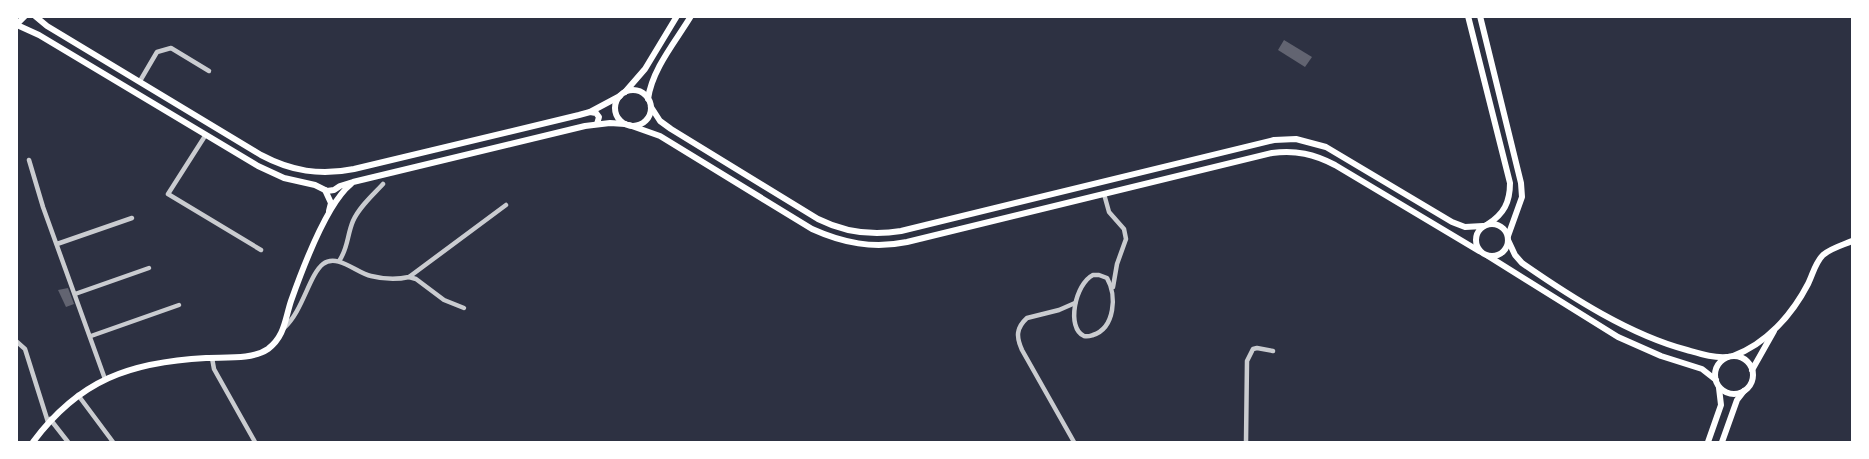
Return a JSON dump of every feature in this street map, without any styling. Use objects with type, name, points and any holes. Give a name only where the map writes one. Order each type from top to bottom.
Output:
[{"type":"main road","points":[[25,16],[17,25],[39,35],[205,136],[273,174],[332,191],[353,182],[597,124],[643,123],[649,116],[651,107]]},
{"type":"main road","points":[[35,16],[47,26],[274,163],[297,171],[330,173],[339,178],[335,204]]},
{"type":"main road","points":[[677,16],[645,69],[622,94],[616,104],[616,113],[627,124],[663,139],[812,229],[836,239],[865,245],[907,242],[1272,153],[1293,152],[1312,155],[1335,165],[1618,337],[1661,356],[1702,369],[1728,393],[1745,390]]},
{"type":"main road","points":[[691,16],[656,73],[650,87],[648,99],[660,121],[818,219],[843,228],[867,233],[901,231],[1274,140],[1304,140],[1333,151],[1452,222],[1465,227],[1500,226],[1515,255],[1522,263],[1622,325],[1674,347],[1706,356],[1730,357],[1746,361],[1752,370]]},
{"type":"main road","points":[[1468,16],[1510,183],[1509,200],[1501,214],[1485,225],[1475,238],[1479,251]]},
{"type":"main road","points":[[1480,16],[1521,183],[1520,203],[1511,222],[1506,250],[1498,256],[1488,256]]},
{"type":"main road","points":[[645,69],[648,74],[656,73]]},
{"type":"main road","points":[[328,215],[331,203],[321,178],[330,173],[590,112],[622,94],[637,91],[648,99]]},
{"type":"main road","points":[[590,112],[596,113],[599,117],[597,124]]},
{"type":"main road","points":[[663,139],[663,132],[671,129]]},
{"type":"main road","points":[[1128,176],[1131,187]]},
{"type":"main road","points":[[33,442],[49,421],[78,395],[105,379],[156,363],[258,354],[275,343],[284,328],[291,301],[328,215],[344,189],[353,182]]},
{"type":"main road","points":[[1101,182],[1104,194]]},
{"type":"main road","points":[[1509,200],[1513,205],[1520,203]]},
{"type":"main road","points":[[1722,442],[1737,400],[1751,381],[1752,370],[1776,328],[1803,293],[1821,257],[1852,241]]},
{"type":"main road","points":[[1708,442],[1721,405],[1715,372],[1718,365],[1752,348],[1776,328]]},
{"type":"street","points":[[140,81],[157,51],[171,48],[209,71]]},
{"type":"street","points":[[205,136],[168,195],[261,250]]},
{"type":"street","points":[[29,160],[105,379]]},
{"type":"street","points":[[339,261],[346,248],[353,220],[383,184]]},
{"type":"street","points":[[1104,194],[1109,212],[1121,225],[1126,239],[1117,264],[1112,290],[1111,314],[1098,333],[1090,337],[1081,334],[1075,314],[1075,303],[1083,282],[1093,275],[1102,276],[1107,278],[1112,290]]},
{"type":"street","points":[[409,277],[506,205]]},
{"type":"street","points":[[57,244],[132,218]]},
{"type":"street","points":[[284,328],[298,313],[316,272],[323,264],[330,261],[339,261],[371,276],[416,279],[444,300],[464,308]]},
{"type":"street","points":[[1102,276],[1112,271],[1117,264]]},
{"type":"street","points":[[75,294],[149,268]]},
{"type":"street","points":[[1074,442],[1018,339],[1020,327],[1027,318],[1059,310],[1075,303]]},
{"type":"street","points":[[91,336],[179,305]]},
{"type":"street","points":[[1059,310],[1070,310],[1075,314]]},
{"type":"street","points":[[16,341],[25,349],[49,421],[69,442]]},
{"type":"street","points":[[1246,442],[1246,361],[1257,348],[1273,351]]},
{"type":"street","points":[[212,358],[214,369],[255,442]]},
{"type":"street","points":[[78,395],[113,442]]},
{"type":"building","points":[[1284,40],[1312,57],[1305,67],[1278,50]]},
{"type":"building","points":[[68,288],[74,304],[66,307],[58,290]]}]
